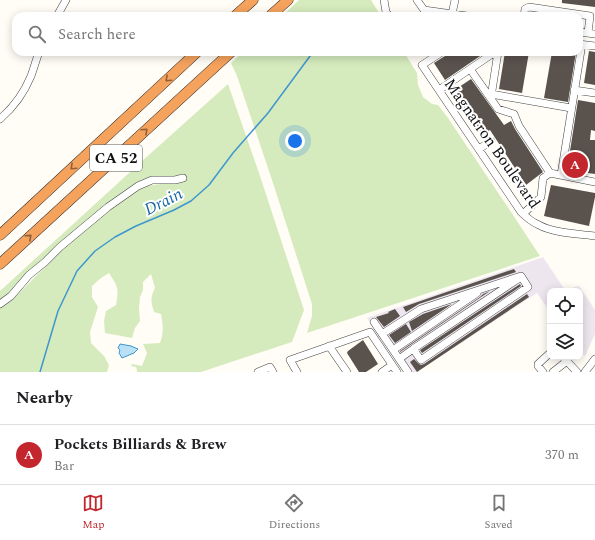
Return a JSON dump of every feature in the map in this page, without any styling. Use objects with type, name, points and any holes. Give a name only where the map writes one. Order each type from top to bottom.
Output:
[{"type":"highway","points":[[240,12],[253,0]]},
{"type":"highway","points":[[274,12],[288,0]]},
{"type":"highway","name":"CA 52","points":[[0,235],[193,56]]},
{"type":"highway","name":"CA 52","points":[[0,264],[227,56]]},
{"type":"highway","points":[[0,229],[39,198]]},
{"type":"street","points":[[59,12],[66,0]]},
{"type":"street","points":[[384,0],[386,12]]},
{"type":"street","points":[[417,0],[425,12]]},
{"type":"street","points":[[455,0],[458,12]]},
{"type":"street","points":[[525,12],[525,9],[529,7],[563,12]]},
{"type":"street","points":[[583,15],[590,16],[592,33]]},
{"type":"street","points":[[583,44],[595,46]]},
{"type":"street","points":[[0,119],[22,95],[32,75],[38,56]]},
{"type":"street","name":"Magnatron Boulevard","points":[[436,56],[422,65],[521,212],[540,226],[553,230],[595,236]]},
{"type":"street","points":[[440,90],[489,56]]},
{"type":"street","points":[[491,97],[497,56]]},
{"type":"street","points":[[561,175],[578,56]]},
{"type":"street","points":[[470,69],[498,109],[514,114],[519,126],[550,174]]},
{"type":"street","points":[[574,90],[595,93]]},
{"type":"street","points":[[491,97],[572,108]]},
{"type":"street","points":[[479,149],[491,141]]},
{"type":"street","points":[[523,214],[542,197],[543,178],[550,174],[595,182]]},
{"type":"street","points":[[0,304],[11,296],[29,275],[60,247],[108,207],[138,186],[152,180],[175,180],[183,178]]},
{"type":"street","points":[[382,334],[421,308],[521,276],[522,277]]},
{"type":"street","points":[[399,359],[522,277]]},
{"type":"street","points":[[413,349],[421,360],[528,287],[522,277]]},
{"type":"street","points":[[393,350],[485,288]]},
{"type":"street","points":[[374,322],[408,372]]},
{"type":"street","points":[[297,372],[290,360],[370,332],[397,372]]},
{"type":"street","points":[[330,346],[347,372]]},
{"type":"street","points":[[542,372],[538,364],[547,356]]},
{"type":"street","points":[[584,372],[595,359]]},
{"type":"street","points":[[553,372],[564,360]]},
{"type":"street","points":[[566,360],[577,372]]},
{"type":"street","points":[[382,372],[392,365]]},
{"type":"street","points":[[258,372],[270,367],[273,372]]},
{"type":"shaded area","points":[[543,257],[564,288],[547,288],[547,308],[537,293],[417,372],[405,372],[367,318]]},
{"type":"shaded area","points":[[583,292],[595,310],[595,334],[585,356],[583,355]]},
{"type":"green space","points":[[299,0],[371,0],[378,12],[286,12]]},
{"type":"green space","points":[[239,56],[406,56],[417,73],[418,85],[423,97],[432,104],[438,105],[448,118],[540,256],[307,333],[312,316],[312,304],[273,183],[237,76],[231,63]]},
{"type":"green space","points":[[228,84],[304,310],[292,342],[201,372],[137,372],[136,367],[131,366],[132,364],[142,366],[147,353],[143,344],[160,343],[163,332],[161,314],[154,312],[152,302],[152,294],[155,288],[151,274],[143,282],[139,309],[140,321],[135,328],[132,338],[105,333],[104,321],[106,311],[116,305],[117,295],[116,285],[109,273],[92,286],[92,297],[98,307],[90,332],[91,343],[104,356],[109,365],[107,372],[0,372],[0,307],[11,301],[76,236],[127,197],[146,186],[182,181],[185,177],[145,180],[135,186],[103,208],[59,244],[0,302],[0,291]]},
{"type":"water","points":[[120,344],[138,349],[134,353],[122,358],[118,348]]},
{"type":"building","points":[[562,0],[595,0],[595,7],[562,3]]},
{"type":"building","points":[[589,51],[595,52],[595,85],[584,83]]},
{"type":"building","points":[[445,56],[480,56],[445,80],[434,63]]},
{"type":"building","points":[[504,56],[528,56],[522,93],[499,89]]},
{"type":"building","points":[[551,56],[575,56],[568,102],[544,98]]},
{"type":"building","points":[[471,79],[504,125],[511,121],[543,172],[526,185],[490,130],[482,135],[453,91]]},
{"type":"building","points":[[578,100],[595,103],[595,131],[591,130],[590,140],[595,140],[595,174],[567,170]]},
{"type":"building","points":[[551,185],[595,193],[589,226],[544,216]]},
{"type":"building","points":[[514,269],[516,272],[419,304],[406,312],[403,307]]},
{"type":"building","points":[[520,284],[521,286],[422,353],[420,350]]},
{"type":"building","points":[[490,291],[400,352],[483,294]]},
{"type":"building","points":[[527,294],[529,297],[417,372],[410,362],[414,359],[421,365],[424,364]]},
{"type":"building","points":[[452,304],[412,331],[409,322],[423,314]]},
{"type":"building","points":[[395,309],[400,316],[384,327],[376,317],[389,313],[388,312]]},
{"type":"building","points":[[406,324],[411,332],[395,343],[389,335]]},
{"type":"building","points":[[363,340],[378,364],[366,372],[359,372],[347,353]]},
{"type":"waterway","name":"Drain","points":[[40,372],[58,311],[77,271],[95,251],[115,237],[191,201],[209,185],[233,153],[268,113],[310,56]]},
{"type":"place","name":"Pockets Billiards & Brew","points":[[575,165]]}]
